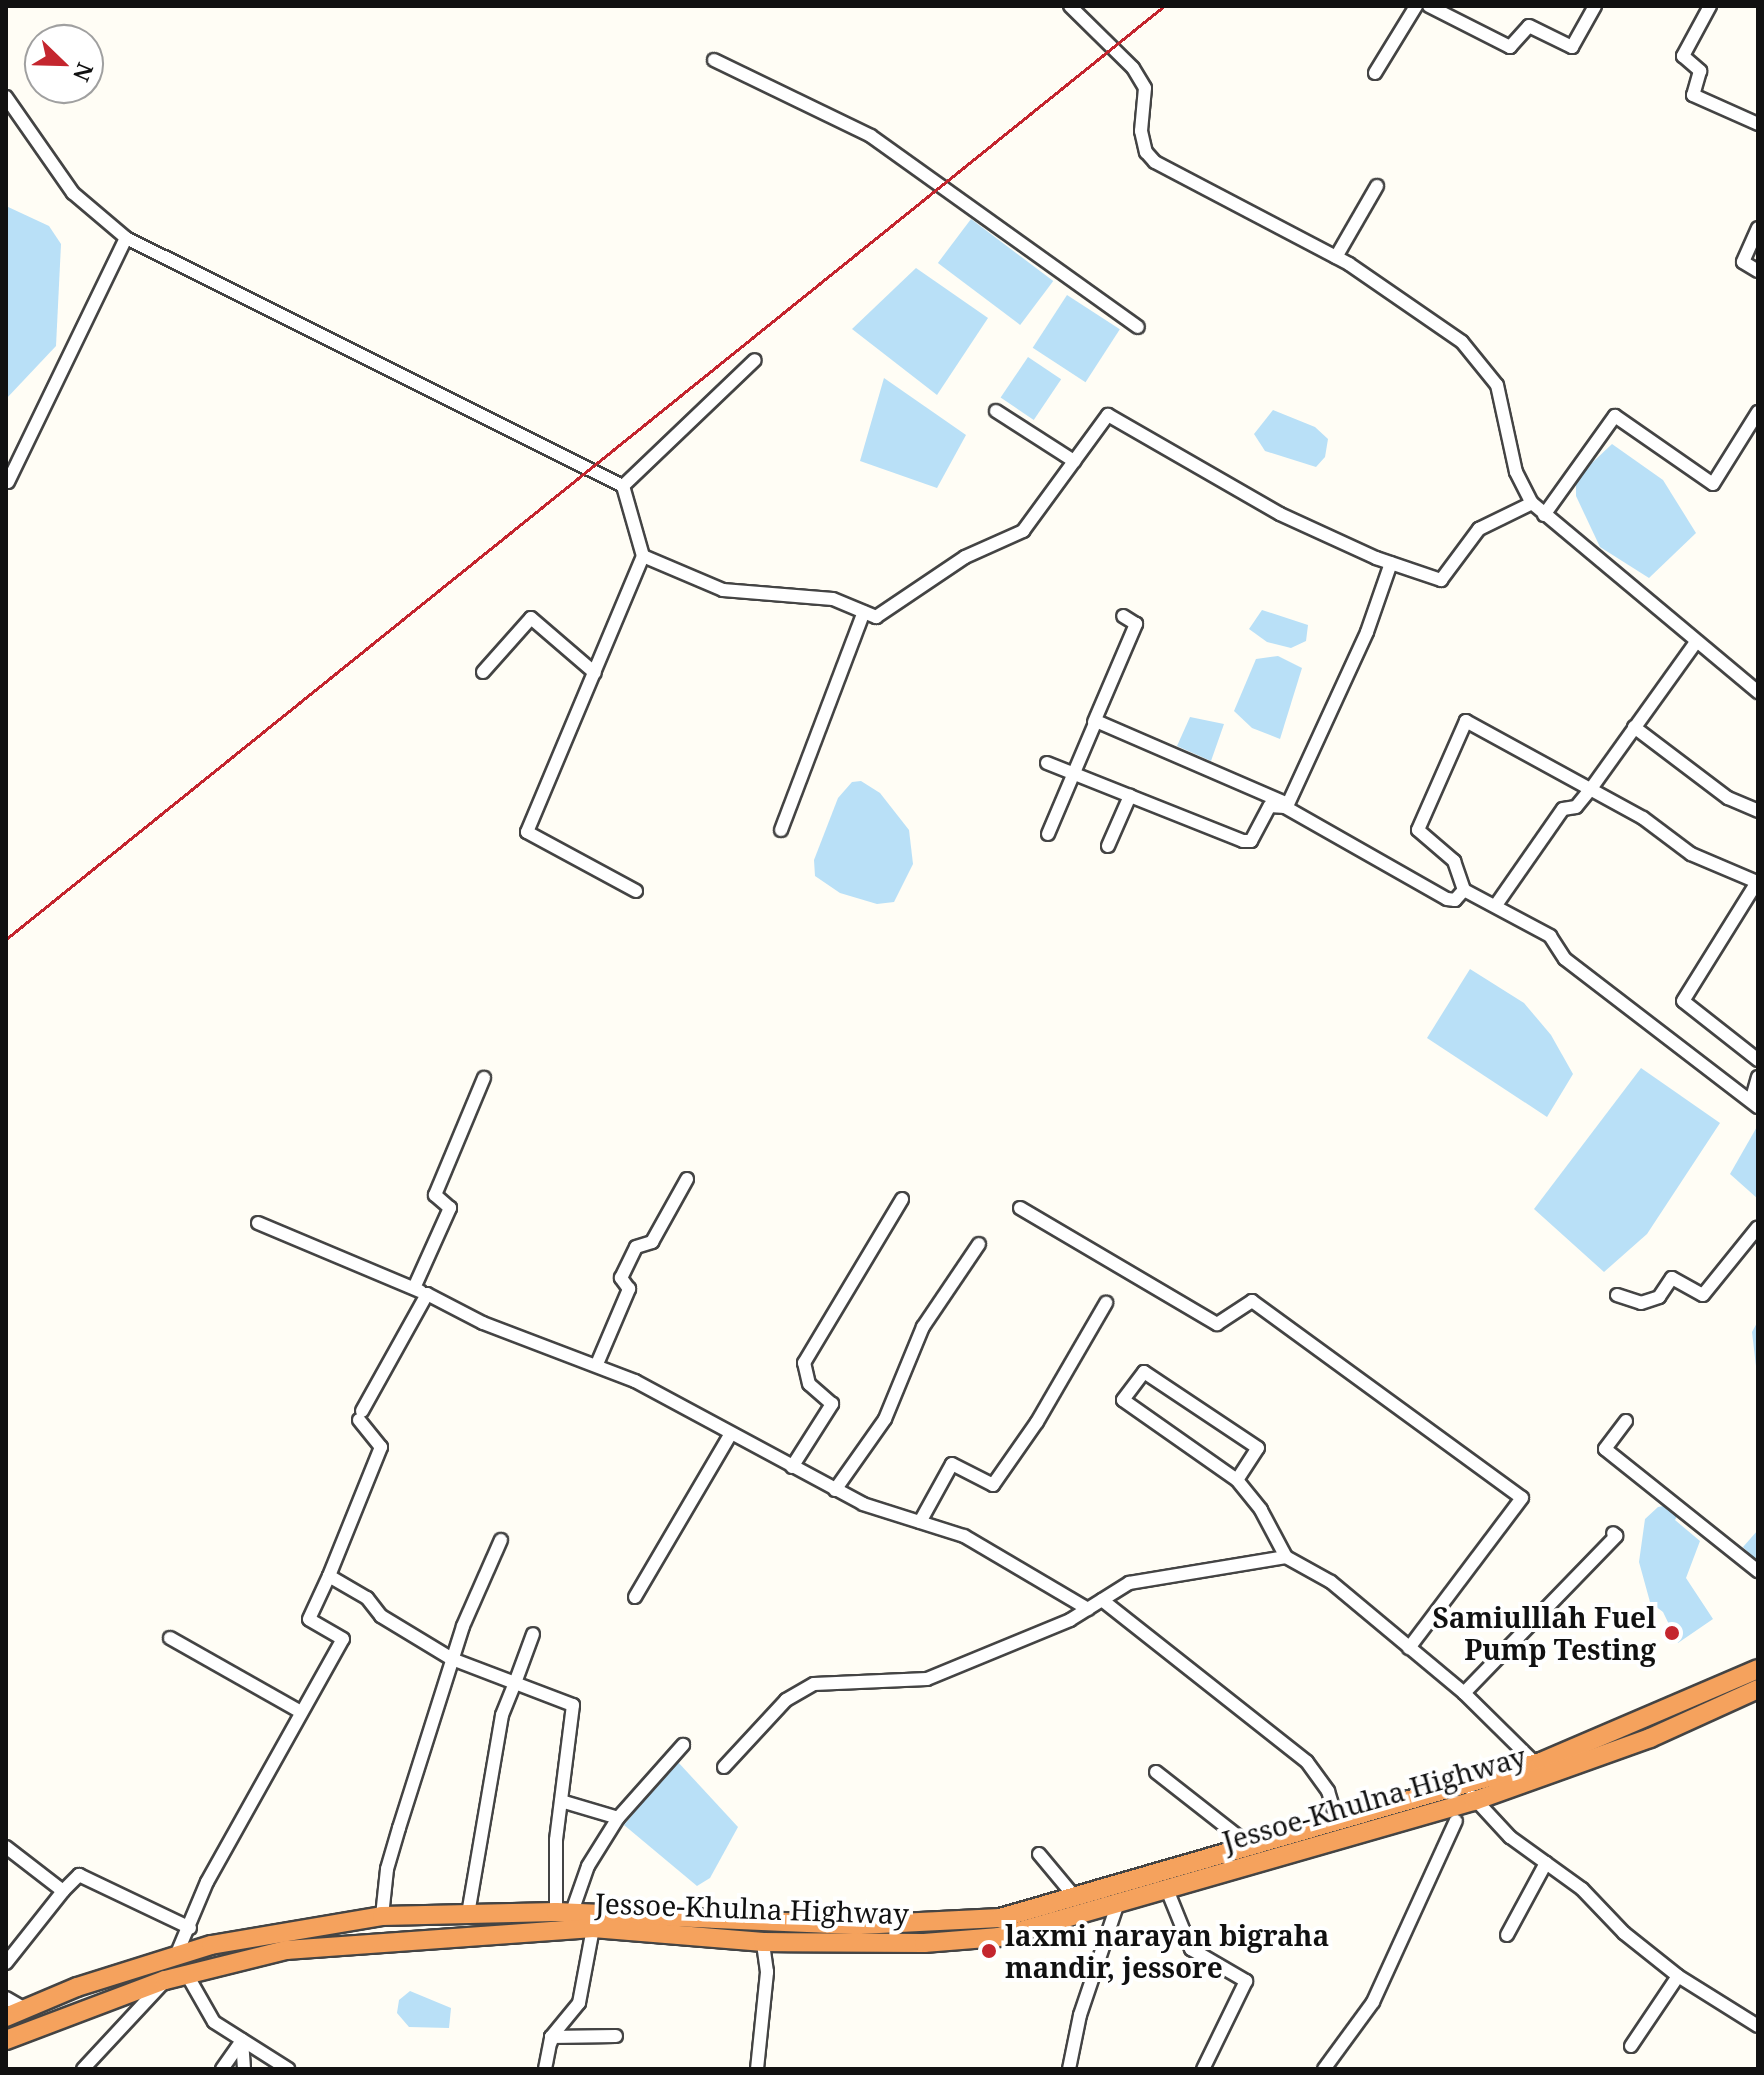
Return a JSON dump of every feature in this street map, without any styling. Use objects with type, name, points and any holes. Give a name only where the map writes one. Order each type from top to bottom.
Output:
[{"type":"highway","name":"Jessoe-Khulna Highway","points":[[6,2017],[77,1987],[211,1945],[382,1916],[565,1909],[923,1925],[1000,1918],[1535,1763],[1758,1669]]},
{"type":"highway","name":"Jessoe-Khulna Highway","points":[[6,2040],[186,1973],[286,1950],[593,1928],[763,1942],[974,1942],[1048,1925],[1119,1900],[1474,1801],[1650,1738],[1758,1689]]},
{"type":"street","points":[[1070,6],[1133,68],[1145,88],[1141,131],[1146,152],[1155,162],[1336,257],[1431,318],[1486,367],[1497,385],[1516,472],[1532,503],[1758,692]]},
{"type":"street","points":[[1375,73],[1416,6]]},
{"type":"street","points":[[1429,6],[1510,47],[1529,26],[1572,47],[1595,6]]},
{"type":"street","points":[[1710,6],[1683,56],[1700,71],[1693,95],[1758,124]]},
{"type":"street","points":[[714,60],[871,136],[1138,327]]},
{"type":"street","points":[[6,97],[73,193],[126,238],[623,486],[643,556],[527,832],[636,891]]},
{"type":"street","points":[[1336,257],[1377,186]]},
{"type":"street","points":[[1758,228],[1743,262],[1758,271]]},
{"type":"street","points":[[8,482],[126,238]]},
{"type":"street","points":[[623,486],[755,360]]},
{"type":"street","points":[[996,411],[1074,461]]},
{"type":"street","points":[[1544,515],[1615,416],[1713,484],[1758,412]]},
{"type":"street","points":[[643,556],[723,590],[833,599],[876,617],[965,557],[1023,531],[1108,415],[1280,514],[1391,563],[1441,580],[1479,529],[1532,503]]},
{"type":"street","points":[[1094,722],[1211,767],[1287,804],[1367,632],[1391,563]]},
{"type":"street","points":[[781,830],[864,612]]},
{"type":"street","points":[[1048,834],[1136,624],[1123,616]]},
{"type":"street","points":[[483,672],[531,618],[595,673]]},
{"type":"street","points":[[1496,905],[1563,809],[1576,807],[1590,790],[1696,642]]},
{"type":"street","points":[[1758,1060],[1683,1001],[1758,881],[1691,854],[1643,818],[1466,721],[1418,830],[1454,861],[1464,890],[1550,936],[1565,959],[1758,1105]]},
{"type":"street","points":[[1634,727],[1728,798],[1758,811]]},
{"type":"street","points":[[1047,763],[1243,841],[1251,841],[1270,806],[1285,807],[1447,899],[1455,900],[1464,890]]},
{"type":"street","points":[[1108,846],[1130,796]]},
{"type":"street","points":[[1758,1077],[1753,1094],[1758,1105]]},
{"type":"street","points":[[414,1288],[450,1208],[435,1195],[484,1078]]},
{"type":"street","points":[[597,1364],[629,1289],[621,1278],[636,1247],[652,1242],[687,1179]]},
{"type":"street","points":[[792,1467],[832,1404],[809,1384],[804,1363],[902,1199]]},
{"type":"street","points":[[1020,1208],[1217,1324],[1252,1301],[1522,1498],[1409,1648]]},
{"type":"street","points":[[258,1223],[414,1288],[483,1323],[597,1364],[835,1490],[964,1536],[1088,1609]]},
{"type":"street","points":[[1617,1295],[1641,1303],[1659,1297],[1672,1278],[1703,1295],[1758,1227]]},
{"type":"street","points":[[835,1490],[885,1419],[923,1327],[979,1244]]},
{"type":"street","points":[[175,1958],[207,1882],[343,1639],[309,1619],[381,1447],[361,1416],[427,1294]]},
{"type":"street","points":[[920,1522],[952,1464],[993,1485],[1037,1422],[1106,1303]]},
{"type":"street","points":[[1237,1480],[1258,1448],[1144,1372],[1123,1400],[1237,1480],[1261,1510],[1286,1557],[1322,1576],[1464,1693],[1535,1763]]},
{"type":"street","points":[[1626,1421],[1605,1449],[1758,1571]]},
{"type":"street","points":[[635,1597],[730,1435]]},
{"type":"street","points":[[1464,1693],[1616,1536],[1613,1533]]},
{"type":"street","points":[[382,1916],[387,1869],[452,1659],[501,1540]]},
{"type":"street","points":[[724,1767],[786,1700],[814,1684],[927,1679],[960,1669],[1149,1577],[1286,1557]]},
{"type":"street","points":[[329,1576],[367,1598],[381,1616],[452,1659],[573,1705],[561,1801],[565,1909]]},
{"type":"street","points":[[1102,1600],[1307,1762],[1328,1791],[1337,1820]]},
{"type":"street","points":[[468,1914],[502,1715],[533,1634]]},
{"type":"street","points":[[170,1638],[301,1712]]},
{"type":"street","points":[[565,1909],[618,1818],[683,1745]]},
{"type":"street","points":[[1156,1772],[1249,1845]]},
{"type":"street","points":[[1463,1784],[1474,1801],[1510,1837],[1546,1863],[1678,1976],[1758,2026]]},
{"type":"street","points":[[561,1801],[618,1818]]},
{"type":"street","points":[[1324,2069],[1373,2002],[1456,1821]]},
{"type":"street","points":[[6,1847],[63,1891]]},
{"type":"street","points":[[1039,1854],[1074,1896]]},
{"type":"street","points":[[1507,1935],[1546,1863]]},
{"type":"street","points":[[6,1963],[79,1875],[190,1928]]},
{"type":"street","points":[[1166,1887],[1191,1949],[1246,1981],[1203,2069]]},
{"type":"street","points":[[1069,2069],[1080,2015],[1119,1900]]},
{"type":"street","points":[[545,2069],[551,2037],[579,2003],[593,1928]]},
{"type":"street","points":[[757,2069],[767,1972],[763,1942]]},
{"type":"street","points":[[186,1973],[214,2022],[288,2069]]},
{"type":"street","points":[[1631,2046],[1678,1976]]},
{"type":"street","points":[[89,2067],[165,1980]]},
{"type":"street","points":[[6,1998],[25,2009]]},
{"type":"street","points":[[551,2037],[616,2036]]},
{"type":"street","points":[[551,2037],[551,2069]]},
{"type":"street","points":[[222,2069],[242,2040]]},
{"type":"street","points":[[242,2040],[244,2069]]},
{"type":"water","points":[[6,206],[49,226],[61,244],[56,346],[6,399]]},
{"type":"water","points":[[971,219],[1053,281],[1020,325],[938,263]]},
{"type":"water","points":[[916,268],[988,318],[937,395],[852,329]]},
{"type":"water","points":[[1067,295],[1120,329],[1086,382],[1033,348]]},
{"type":"water","points":[[1028,357],[1061,379],[1034,420],[1001,398]]},
{"type":"water","points":[[884,378],[966,435],[937,488],[860,461]]},
{"type":"water","points":[[1273,410],[1315,427],[1328,439],[1325,457],[1316,467],[1265,451],[1254,434]]},
{"type":"water","points":[[1612,444],[1663,480],[1696,533],[1649,578],[1600,547],[1576,496],[1576,478]]},
{"type":"water","points":[[1262,610],[1308,625],[1306,641],[1291,648],[1267,642],[1249,629]]},
{"type":"water","points":[[1278,656],[1302,668],[1280,739],[1252,728],[1234,711],[1256,659]]},
{"type":"water","points":[[1190,717],[1224,724],[1211,761],[1177,746]]},
{"type":"water","points":[[861,781],[880,793],[909,830],[913,864],[894,902],[877,904],[840,893],[815,876],[814,860],[838,798],[852,782]]},
{"type":"water","points":[[1470,969],[1524,1003],[1551,1035],[1573,1074],[1547,1117],[1427,1038]]},
{"type":"water","points":[[1641,1068],[1720,1123],[1647,1234],[1604,1272],[1534,1209]]},
{"type":"water","points":[[1758,1125],[1758,1199],[1730,1174]]},
{"type":"water","points":[[1758,1321],[1758,1383],[1752,1332]]},
{"type":"water","points":[[1669,1505],[1678,1514],[1675,1520],[1700,1541],[1686,1578],[1713,1619],[1678,1643],[1663,1612],[1650,1602],[1639,1562],[1645,1519],[1658,1507]]},
{"type":"water","points":[[1758,1530],[1758,1563],[1743,1547]]},
{"type":"water","points":[[677,1761],[738,1827],[710,1878],[697,1886],[624,1825]]},
{"type":"water","points":[[410,1991],[451,2008],[449,2028],[409,2027],[397,2013],[399,2000]]},
{"type":"railway","points":[[6,939],[1164,6]]},
{"type":"place","name":"Samiulllah Fuel Pump Testing","points":[[1672,1633]]},
{"type":"place","name":"laxmi narayan bigraha mandir, jessore","points":[[989,1951]]}]
